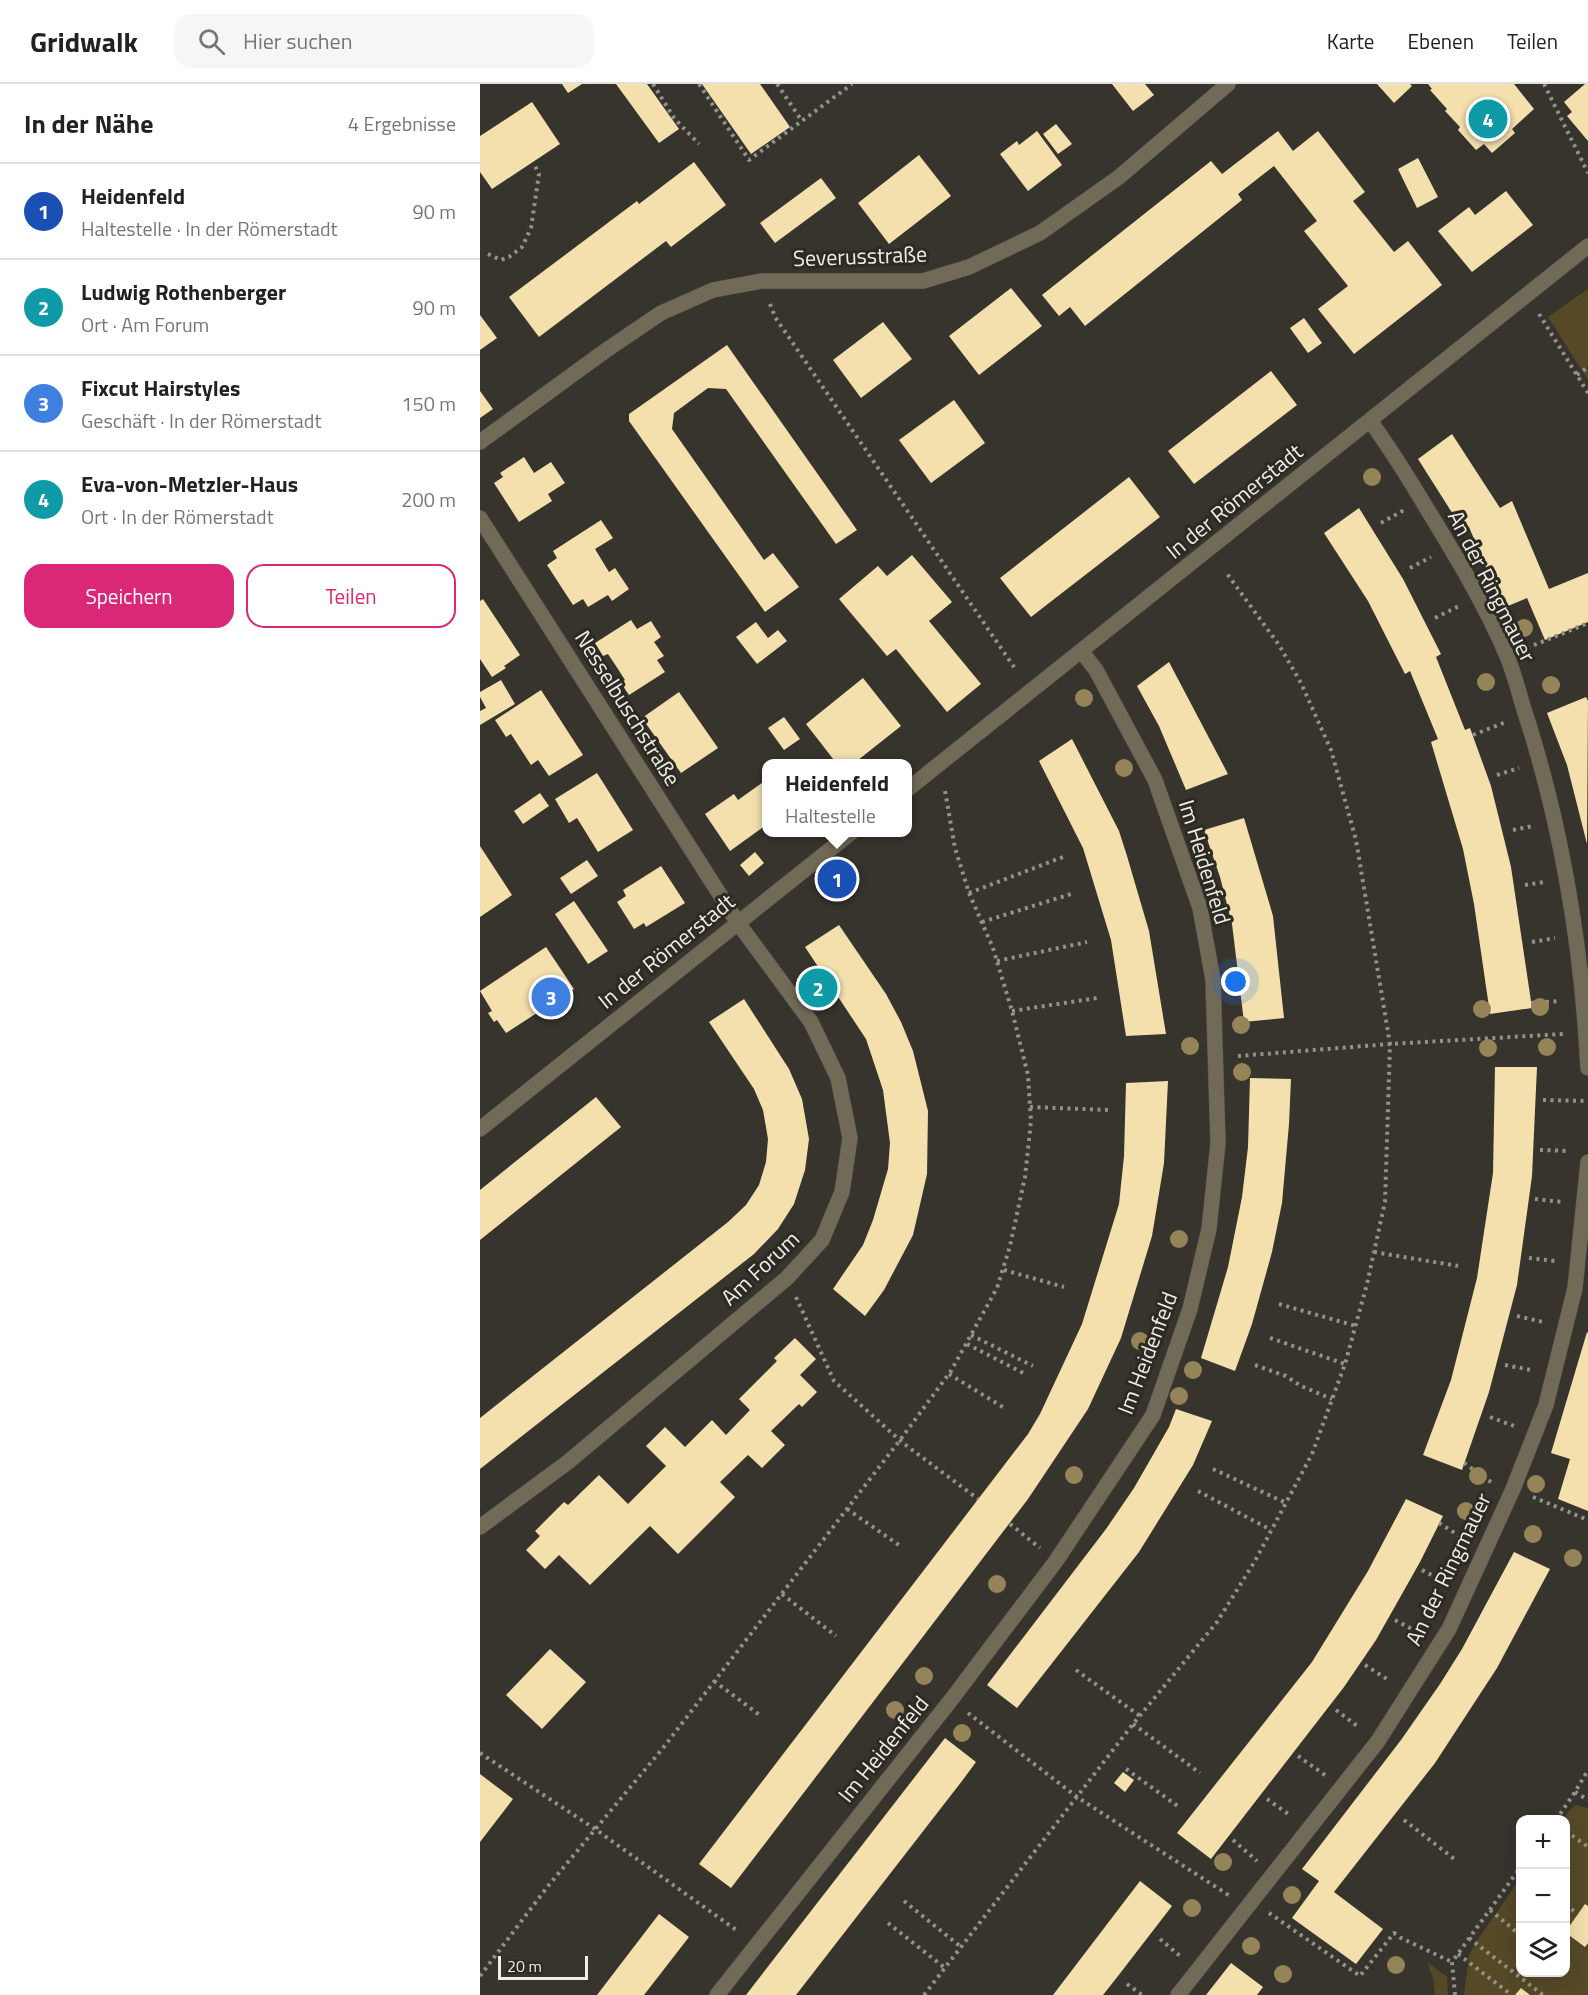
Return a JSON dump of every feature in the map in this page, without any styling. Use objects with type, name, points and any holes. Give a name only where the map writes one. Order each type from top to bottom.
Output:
[{"type":"street","name":"Severusstraße","points":[[480,442],[661,313],[713,290],[762,281],[923,281],[969,267],[1049,227],[1119,177],[1228,84]]},
{"type":"street","name":"In der Römerstadt","points":[[912,786],[1588,246]]},
{"type":"street","name":"An der Ringmauer","points":[[1370,421],[1387,444],[1460,562],[1507,656],[1556,820],[1573,911],[1588,1068]]},
{"type":"street","name":"Nesselbuschstraße","points":[[480,518],[738,922]]},
{"type":"street","name":"Im Heidenfeld","points":[[717,1995],[951,1700],[1056,1561],[1153,1414],[1190,1309],[1209,1229],[1218,1143],[1213,980],[1200,908],[1155,780],[1096,670],[1082,652]]},
{"type":"street","name":"In der Römerstadt","points":[[480,1129],[846,837]]},
{"type":"street","name":"Am Forum","points":[[480,1527],[568,1462],[787,1278],[822,1240],[842,1192],[850,1138],[838,1078],[811,1022],[738,922]]},
{"type":"street","name":"An der Ringmauer","points":[[1178,1995],[1378,1741],[1449,1629],[1511,1492],[1546,1405],[1575,1288],[1583,1157]]},
{"type":"path","points":[[652,84],[675,118],[699,144]]},
{"type":"path","points":[[699,84],[749,160],[852,84]]},
{"type":"path","points":[[777,84],[802,121]]},
{"type":"path","points":[[1544,84],[1588,172]]},
{"type":"path","points":[[488,254],[501,260],[522,247],[531,228],[539,174],[536,165]]},
{"type":"path","points":[[762,281],[775,317],[1016,670]]},
{"type":"path","points":[[1539,314],[1588,393]]},
{"type":"path","points":[[1577,375],[1588,367]]},
{"type":"path","points":[[924,1995],[1133,1724],[1217,1622],[1255,1561],[1312,1454],[1345,1364],[1385,1202],[1390,1044],[1356,840],[1331,750],[1301,683],[1279,645],[1225,571]]},
{"type":"path","points":[[1507,656],[1588,623]]},
{"type":"path","points":[[1473,735],[1525,715]]},
{"type":"path","points":[[480,1976],[548,1886],[663,1748],[900,1440],[949,1374],[997,1288],[1004,1270],[1025,1177],[1031,1121],[1028,1075],[997,961],[969,893],[955,848],[945,791]]},
{"type":"path","points":[[969,893],[1063,857]]},
{"type":"path","points":[[982,922],[1071,894]]},
{"type":"path","points":[[997,961],[1087,942]]},
{"type":"path","points":[[1012,1011],[1097,998]]},
{"type":"path","points":[[1531,1003],[1583,999]]},
{"type":"path","points":[[1217,1058],[1390,1044],[1586,1033]]},
{"type":"path","points":[[1543,1100],[1588,1101]]},
{"type":"path","points":[[1030,1107],[1109,1110]]},
{"type":"path","points":[[1540,1150],[1583,1157]]},
{"type":"path","points":[[1374,1252],[1458,1266]]},
{"type":"path","points":[[1004,1270],[1064,1287]]},
{"type":"path","points":[[787,1278],[834,1381],[900,1440],[978,1499]]},
{"type":"path","points":[[1279,1304],[1356,1326]]},
{"type":"path","points":[[971,1335],[1033,1366]]},
{"type":"path","points":[[1270,1338],[1345,1364]]},
{"type":"path","points":[[966,1344],[1027,1375]]},
{"type":"path","points":[[1255,1365],[1286,1376],[1301,1386],[1332,1399]]},
{"type":"path","points":[[949,1374],[1006,1409]]},
{"type":"path","points":[[1464,1463],[1511,1492],[1588,1520]]},
{"type":"path","points":[[1213,1469],[1286,1503]]},
{"type":"path","points":[[1198,1491],[1272,1530]]},
{"type":"path","points":[[847,1509],[899,1545]]},
{"type":"path","points":[[1439,1523],[1484,1552]]},
{"type":"path","points":[[1010,1524],[1056,1561]]},
{"type":"path","points":[[782,1594],[836,1636]]},
{"type":"path","points":[[1365,1665],[1409,1693]]},
{"type":"path","points":[[1076,1670],[1140,1716]]},
{"type":"path","points":[[714,1681],[761,1716]]},
{"type":"path","points":[[951,1700],[1077,1797],[1246,1907],[1264,1909],[1360,1976],[1394,1933],[1452,1962]]},
{"type":"path","points":[[1336,1710],[1378,1741]]},
{"type":"path","points":[[1133,1724],[1200,1773]]},
{"type":"path","points":[[480,1753],[595,1829],[756,1945]]},
{"type":"path","points":[[1298,1756],[1342,1786]]},
{"type":"path","points":[[1126,1769],[1179,1807]]},
{"type":"path","points":[[1559,1815],[1588,1770]]},
{"type":"path","points":[[1575,1792],[1588,1800]]},
{"type":"path","points":[[1267,1799],[1308,1829]]},
{"type":"path","points":[[1404,1820],[1457,1861]]},
{"type":"path","points":[[1570,1834],[1588,1847]]},
{"type":"path","points":[[1233,1840],[1272,1874]]},
{"type":"path","points":[[1455,1995],[1452,1962],[1516,1875]]},
{"type":"path","points":[[904,1901],[961,1947]]},
{"type":"path","points":[[1570,1908],[1575,1912]]},
{"type":"path","points":[[1490,1910],[1516,1931]]},
{"type":"path","points":[[888,1923],[945,1968]]},
{"type":"path","points":[[1469,1938],[1543,1995]]},
{"type":"path","points":[[1458,1953],[1509,1993]]},
{"type":"path","points":[[1127,1984],[1142,1995]]},
{"type":"shaded area","points":[[1588,289],[1588,380],[1548,317]]},
{"type":"shaded area","points":[[1576,1805],[1588,1808],[1588,1995],[1464,1995],[1469,1955],[1516,1885],[1516,1977],[1570,1977],[1570,1815],[1566,1815]]},
{"type":"shaded area","points":[[1427,1962],[1447,1977],[1448,1995],[1435,1995],[1433,1978]]},
{"type":"building","points":[[562,84],[582,84],[568,93]]},
{"type":"building","points":[[616,84],[647,84],[679,129],[659,143]]},
{"type":"building","points":[[702,84],[760,84],[790,127],[751,154]]},
{"type":"building","points":[[1112,84],[1145,84],[1154,95],[1133,111]]},
{"type":"building","points":[[1377,84],[1410,84],[1412,86],[1394,103]]},
{"type":"building","points":[[1428,84],[1514,84],[1534,109],[1512,129],[1515,133],[1492,153],[1484,144],[1476,150],[1458,130],[1460,127],[1445,111],[1447,109],[1430,90],[1432,89]]},
{"type":"building","points":[[1588,84],[1588,141],[1567,116],[1572,112],[1564,102]]},
{"type":"building","points":[[532,102],[560,144],[492,189],[480,172],[480,136]]},
{"type":"building","points":[[1056,124],[1072,144],[1058,154],[1043,134]]},
{"type":"building","points":[[1037,131],[1062,165],[1028,191],[1000,154],[1017,141],[1019,145]]},
{"type":"building","points":[[1278,131],[1293,151],[1318,131],[1365,192],[1353,201],[1394,252],[1408,241],[1442,285],[1354,354],[1318,309],[1348,286],[1304,231],[1317,221],[1274,166],[1238,194],[1242,200],[1085,326],[1070,307],[1059,316],[1042,295],[1211,161],[1222,174]]},
{"type":"building","points":[[919,155],[951,196],[889,244],[858,203]]},
{"type":"building","points":[[1418,158],[1438,197],[1417,208],[1398,169]]},
{"type":"building","points":[[694,162],[726,205],[671,247],[666,241],[539,337],[509,297],[637,201],[639,204]]},
{"type":"building","points":[[821,178],[836,198],[775,243],[760,223]]},
{"type":"building","points":[[1506,191],[1533,225],[1472,272],[1438,231],[1469,207],[1475,215]]},
{"type":"building","points":[[1011,288],[1042,326],[979,375],[949,336]]},
{"type":"building","points":[[480,315],[497,338],[480,350]]},
{"type":"building","points":[[1304,318],[1322,343],[1308,353],[1290,328]]},
{"type":"building","points":[[883,322],[912,359],[861,398],[833,360]]},
{"type":"building","points":[[727,345],[857,530],[836,544],[726,389],[708,388],[674,413],[672,429],[764,560],[773,553],[799,587],[765,612],[629,421],[629,414]]},
{"type":"building","points":[[1271,371],[1297,405],[1194,484],[1168,451]]},
{"type":"building","points":[[480,391],[493,409],[480,418]]},
{"type":"building","points":[[954,400],[985,443],[931,483],[899,440]]},
{"type":"building","points":[[1452,434],[1500,508],[1512,501],[1549,589],[1588,573],[1588,622],[1545,640],[1527,598],[1503,608],[1469,527],[1463,530],[1418,459]]},
{"type":"building","points":[[524,457],[534,473],[551,462],[565,483],[548,494],[552,501],[519,522],[494,483],[503,477],[500,473]]},
{"type":"building","points":[[1129,477],[1160,517],[1031,617],[1000,578]]},
{"type":"building","points":[[1359,508],[1403,579],[1441,654],[1436,657],[1465,730],[1470,728],[1491,786],[1511,867],[1532,1008],[1490,1014],[1474,904],[1463,849],[1431,742],[1438,739],[1410,671],[1405,674],[1368,601],[1324,533]]},
{"type":"building","points":[[601,520],[613,538],[595,549],[609,572],[615,568],[629,589],[612,601],[608,595],[588,607],[583,599],[573,605],[547,565],[557,558],[553,551]]},
{"type":"building","points":[[912,555],[952,602],[929,621],[981,684],[947,712],[896,649],[887,656],[839,599],[878,566],[887,576]]},
{"type":"building","points":[[483,599],[520,655],[492,677],[480,659],[480,601]]},
{"type":"building","points":[[631,620],[637,629],[651,621],[661,637],[654,642],[664,656],[657,660],[665,672],[629,695],[621,683],[625,680],[616,666],[608,654],[603,656],[595,643]]},
{"type":"building","points":[[756,622],[768,638],[778,630],[787,641],[757,664],[736,637]]},
{"type":"building","points":[[1169,662],[1228,774],[1186,790],[1159,726],[1137,686]]},
{"type":"building","points":[[863,678],[901,726],[859,759],[833,759],[806,724]]},
{"type":"building","points":[[501,680],[515,704],[480,725],[480,711],[486,708],[480,692]]},
{"type":"building","points":[[541,690],[583,755],[549,776],[538,760],[531,765],[511,734],[506,737],[495,720]]},
{"type":"building","points":[[679,692],[718,748],[681,773],[642,718]]},
{"type":"building","points":[[1586,697],[1588,701],[1587,844],[1567,765],[1547,713]]},
{"type":"building","points":[[784,717],[800,739],[784,750],[768,728]]},
{"type":"building","points":[[1072,739],[1119,831],[1127,856],[1149,931],[1166,1034],[1126,1036],[1111,940],[1083,848],[1039,761]]},
{"type":"building","points":[[597,773],[633,830],[598,852],[577,818],[569,823],[555,799]]},
{"type":"building","points":[[762,783],[762,828],[730,851],[705,814],[734,794],[738,800]]},
{"type":"building","points":[[540,793],[549,806],[523,824],[514,811]]},
{"type":"building","points":[[1244,818],[1273,916],[1284,1018],[1244,1022],[1232,924],[1220,877],[1204,830]]},
{"type":"building","points":[[480,846],[512,895],[480,917]]},
{"type":"building","points":[[755,852],[764,863],[749,876],[740,865]]},
{"type":"building","points":[[587,860],[598,876],[571,894],[560,878]]},
{"type":"building","points":[[661,866],[685,903],[646,927],[644,923],[634,929],[617,902],[626,896],[623,890]]},
{"type":"building","points":[[574,901],[608,951],[588,964],[555,914]]},
{"type":"building","points":[[839,925],[886,994],[901,1022],[913,1051],[928,1111],[927,1174],[913,1235],[884,1290],[865,1316],[833,1289],[863,1245],[873,1220],[888,1169],[890,1143],[883,1090],[866,1039],[805,947]]},
{"type":"building","points":[[546,947],[574,989],[506,1033],[497,1020],[494,1022],[488,1013],[492,1011],[480,991]]},
{"type":"building","points":[[744,999],[789,1069],[802,1099],[809,1139],[805,1170],[794,1204],[778,1229],[754,1254],[480,1469],[480,1418],[728,1222],[746,1205],[759,1185],[766,1162],[768,1139],[763,1110],[754,1089],[709,1022]]},
{"type":"building","points":[[1495,1067],[1537,1067],[1532,1176],[1517,1285],[1489,1392],[1462,1470],[1423,1455],[1451,1380],[1477,1278],[1493,1173]]},
{"type":"building","points":[[1250,1078],[1291,1079],[1289,1124],[1282,1203],[1272,1252],[1252,1324],[1235,1371],[1201,1358],[1228,1267],[1242,1197],[1248,1147]]},
{"type":"building","points":[[1168,1081],[1164,1163],[1152,1236],[1121,1338],[1088,1409],[1028,1499],[731,1888],[699,1864],[1028,1434],[1040,1414],[1082,1324],[1119,1204],[1124,1156],[1126,1083]]},
{"type":"building","points":[[596,1097],[621,1127],[480,1240],[480,1190]]},
{"type":"building","points":[[1587,1332],[1588,1511],[1558,1499],[1570,1459],[1551,1453]]},
{"type":"building","points":[[795,1338],[816,1359],[800,1375],[817,1392],[802,1407],[799,1404],[771,1431],[785,1445],[762,1468],[748,1455],[720,1482],[735,1497],[678,1554],[650,1526],[590,1585],[559,1555],[545,1569],[526,1550],[540,1536],[535,1531],[564,1502],[568,1505],[599,1475],[628,1504],[666,1466],[646,1446],[665,1427],[685,1447],[712,1420],[726,1435],[750,1410],[739,1399],[777,1361],[774,1358]]},
{"type":"building","points":[[1176,1409],[1212,1421],[1193,1465],[1139,1552],[1017,1708],[987,1685],[1106,1529],[1134,1488],[1169,1427]]},
{"type":"building","points":[[1406,1499],[1443,1516],[1420,1562],[1376,1640],[1344,1687],[1211,1859],[1177,1833],[1312,1662],[1368,1571]]},
{"type":"building","points":[[1514,1552],[1550,1569],[1497,1668],[1435,1763],[1334,1892],[1383,1929],[1356,1964],[1292,1918],[1319,1881],[1302,1869],[1401,1740],[1440,1684],[1462,1649]]},
{"type":"building","points":[[550,1649],[586,1682],[542,1729],[506,1695]]},
{"type":"building","points":[[945,1738],[976,1762],[962,1781],[796,1995],[746,1995]]},
{"type":"building","points":[[1123,1772],[1134,1780],[1125,1792],[1114,1783]]},
{"type":"building","points":[[480,1774],[513,1799],[480,1842]]},
{"type":"building","points":[[1140,1881],[1172,1906],[1103,1995],[1053,1995]]},
{"type":"building","points":[[1585,1904],[1588,1906],[1588,1943],[1585,1947],[1570,1936],[1570,1925]]},
{"type":"building","points":[[659,1914],[689,1937],[644,1995],[597,1995]]},
{"type":"building","points":[[1231,1963],[1263,1987],[1257,1995],[1206,1995]]},
{"type":"building","points":[[1521,1988],[1530,1995],[1515,1995]]},
{"type":"place","name":"Eva-von-Metzler-Haus","points":[[1488,119]]},
{"type":"place","name":"Heidenfeld","points":[[837,879]]},
{"type":"place","name":"Ludwig Rothenberger","points":[[818,988]]},
{"type":"place","name":"Fixcut Hairstyles","points":[[551,997]]}]
